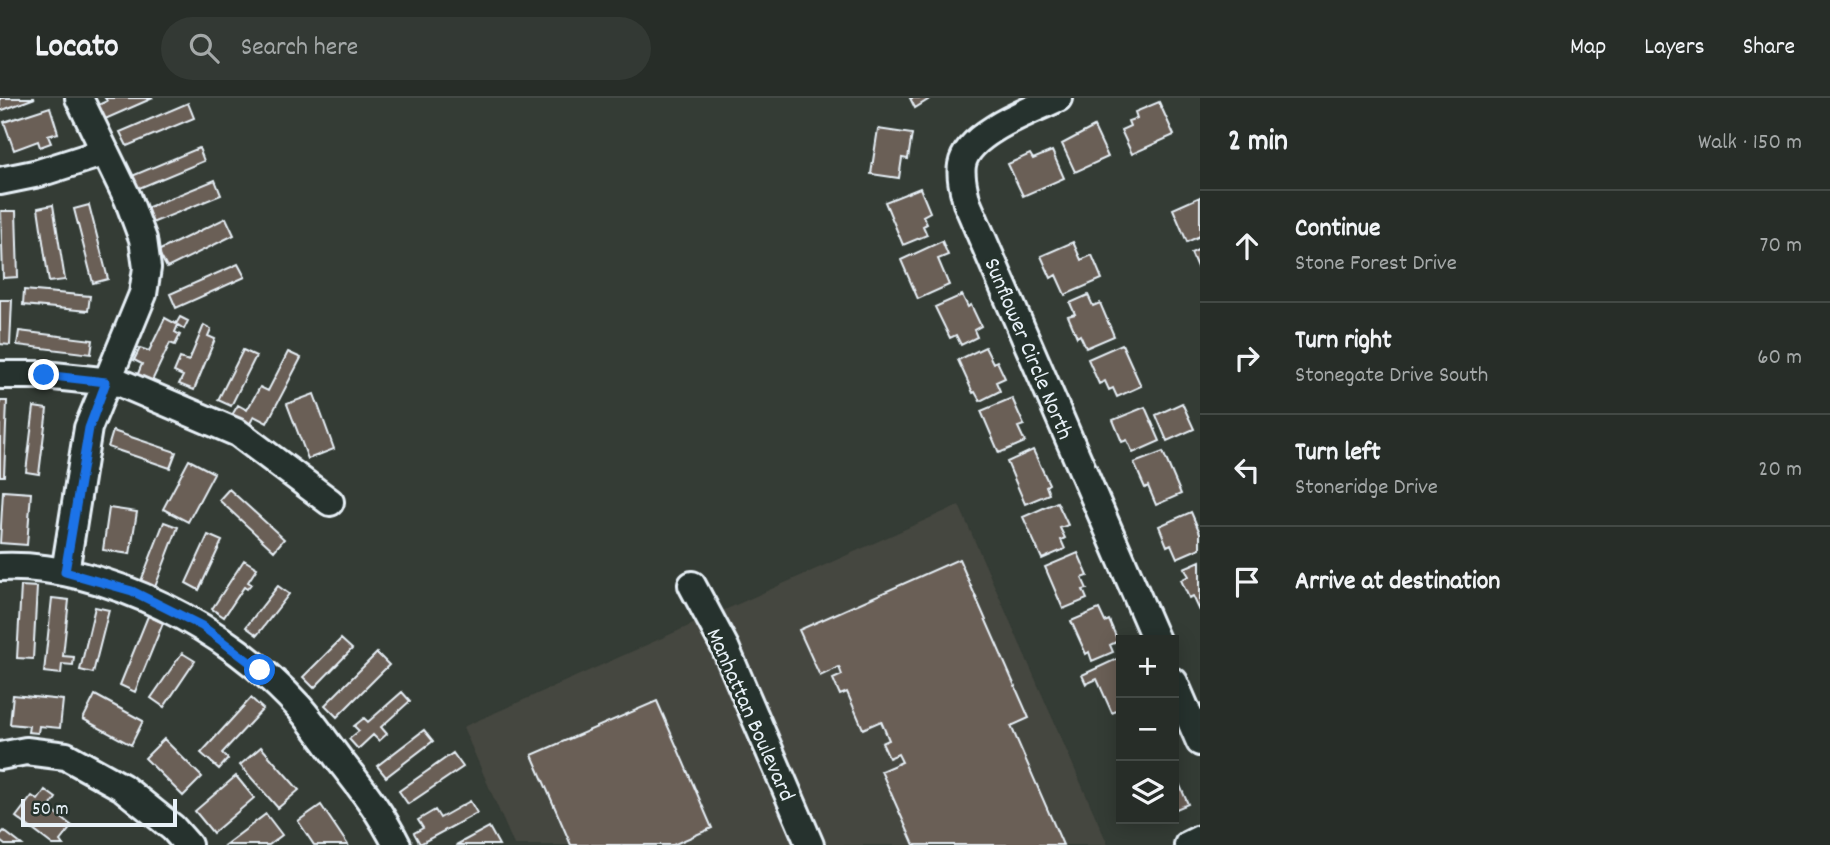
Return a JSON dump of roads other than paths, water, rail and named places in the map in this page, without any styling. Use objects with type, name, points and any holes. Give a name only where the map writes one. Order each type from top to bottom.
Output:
[{"type":"street","points":[[65,572],[89,428],[143,294],[147,268],[139,229],[128,198],[79,98]]},
{"type":"street","name":"Sunflower Circle North","points":[[1058,98],[991,130],[967,150],[962,164],[962,181],[967,203],[1154,635]]},
{"type":"street","points":[[0,181],[38,173],[105,152]]},
{"type":"street","points":[[0,375],[44,375],[121,383],[238,433],[330,502]]},
{"type":"street","points":[[0,567],[65,572],[132,591],[202,626],[260,670],[299,707],[383,817],[397,845]]},
{"type":"street","name":"Manhattan Boulevard","points":[[692,585],[725,647],[810,845]]},
{"type":"street","points":[[1179,693],[1200,742]]},
{"type":"street","points":[[0,755],[26,751],[66,755],[122,787],[173,828],[188,845]]},
{"type":"street","points":[[1188,845],[1200,839]]}]
